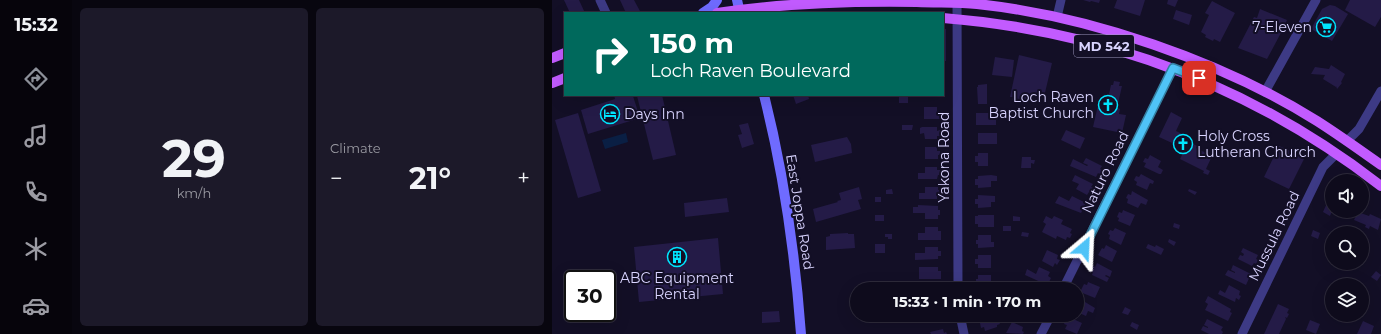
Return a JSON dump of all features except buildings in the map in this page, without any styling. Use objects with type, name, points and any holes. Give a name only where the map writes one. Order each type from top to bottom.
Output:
[{"type":"main road","points":[[704,12],[712,7],[717,0]]},
{"type":"main road","name":"MD 542","points":[[721,12],[739,8],[854,2],[957,1],[997,6],[1057,17],[1105,30],[1169,51],[1213,68],[1265,92],[1317,121],[1381,165]]},
{"type":"main road","name":"MD 542","points":[[944,18],[1013,26],[1054,34],[1114,48],[1173,68],[1208,82],[1248,101],[1287,123],[1336,154],[1381,186]]},
{"type":"main road","points":[[552,58],[564,53]]},
{"type":"main road","points":[[552,83],[564,78]]},
{"type":"main road","name":"East Joppa Road","points":[[764,96],[788,209],[801,334]]},
{"type":"main road","points":[[1336,154],[1348,141]]},
{"type":"street","points":[[600,0],[606,12]]},
{"type":"street","points":[[1057,17],[1061,0]]},
{"type":"street","points":[[1265,92],[1316,0]]},
{"type":"street","name":"Yakona Road","points":[[957,1],[958,282]]},
{"type":"street","name":"Naturo Road","points":[[1066,282],[1173,68]]},
{"type":"street","points":[[1348,141],[1359,129],[1381,91]]},
{"type":"street","name":"Mussula Road","points":[[1242,334],[1323,167],[1336,154]]},
{"type":"street","points":[[961,322],[964,334]]},
{"type":"street","points":[[1041,334],[1047,322]]},
{"type":"water","points":[[626,133],[628,142],[605,149],[602,140]]},
{"type":"place","name":"7-Eleven","points":[[1326,27]]},
{"type":"place","name":"Loch Raven Baptist Church","points":[[1108,105]]},
{"type":"place","name":"Days Inn","points":[[610,114]]},
{"type":"place","name":"Holy Cross Lutheran Church","points":[[1183,144]]},
{"type":"place","name":"ABC Equipment Rental","points":[[677,257]]},
{"type":"route","points":[[1084,248],[1173,68],[1199,78]]}]
